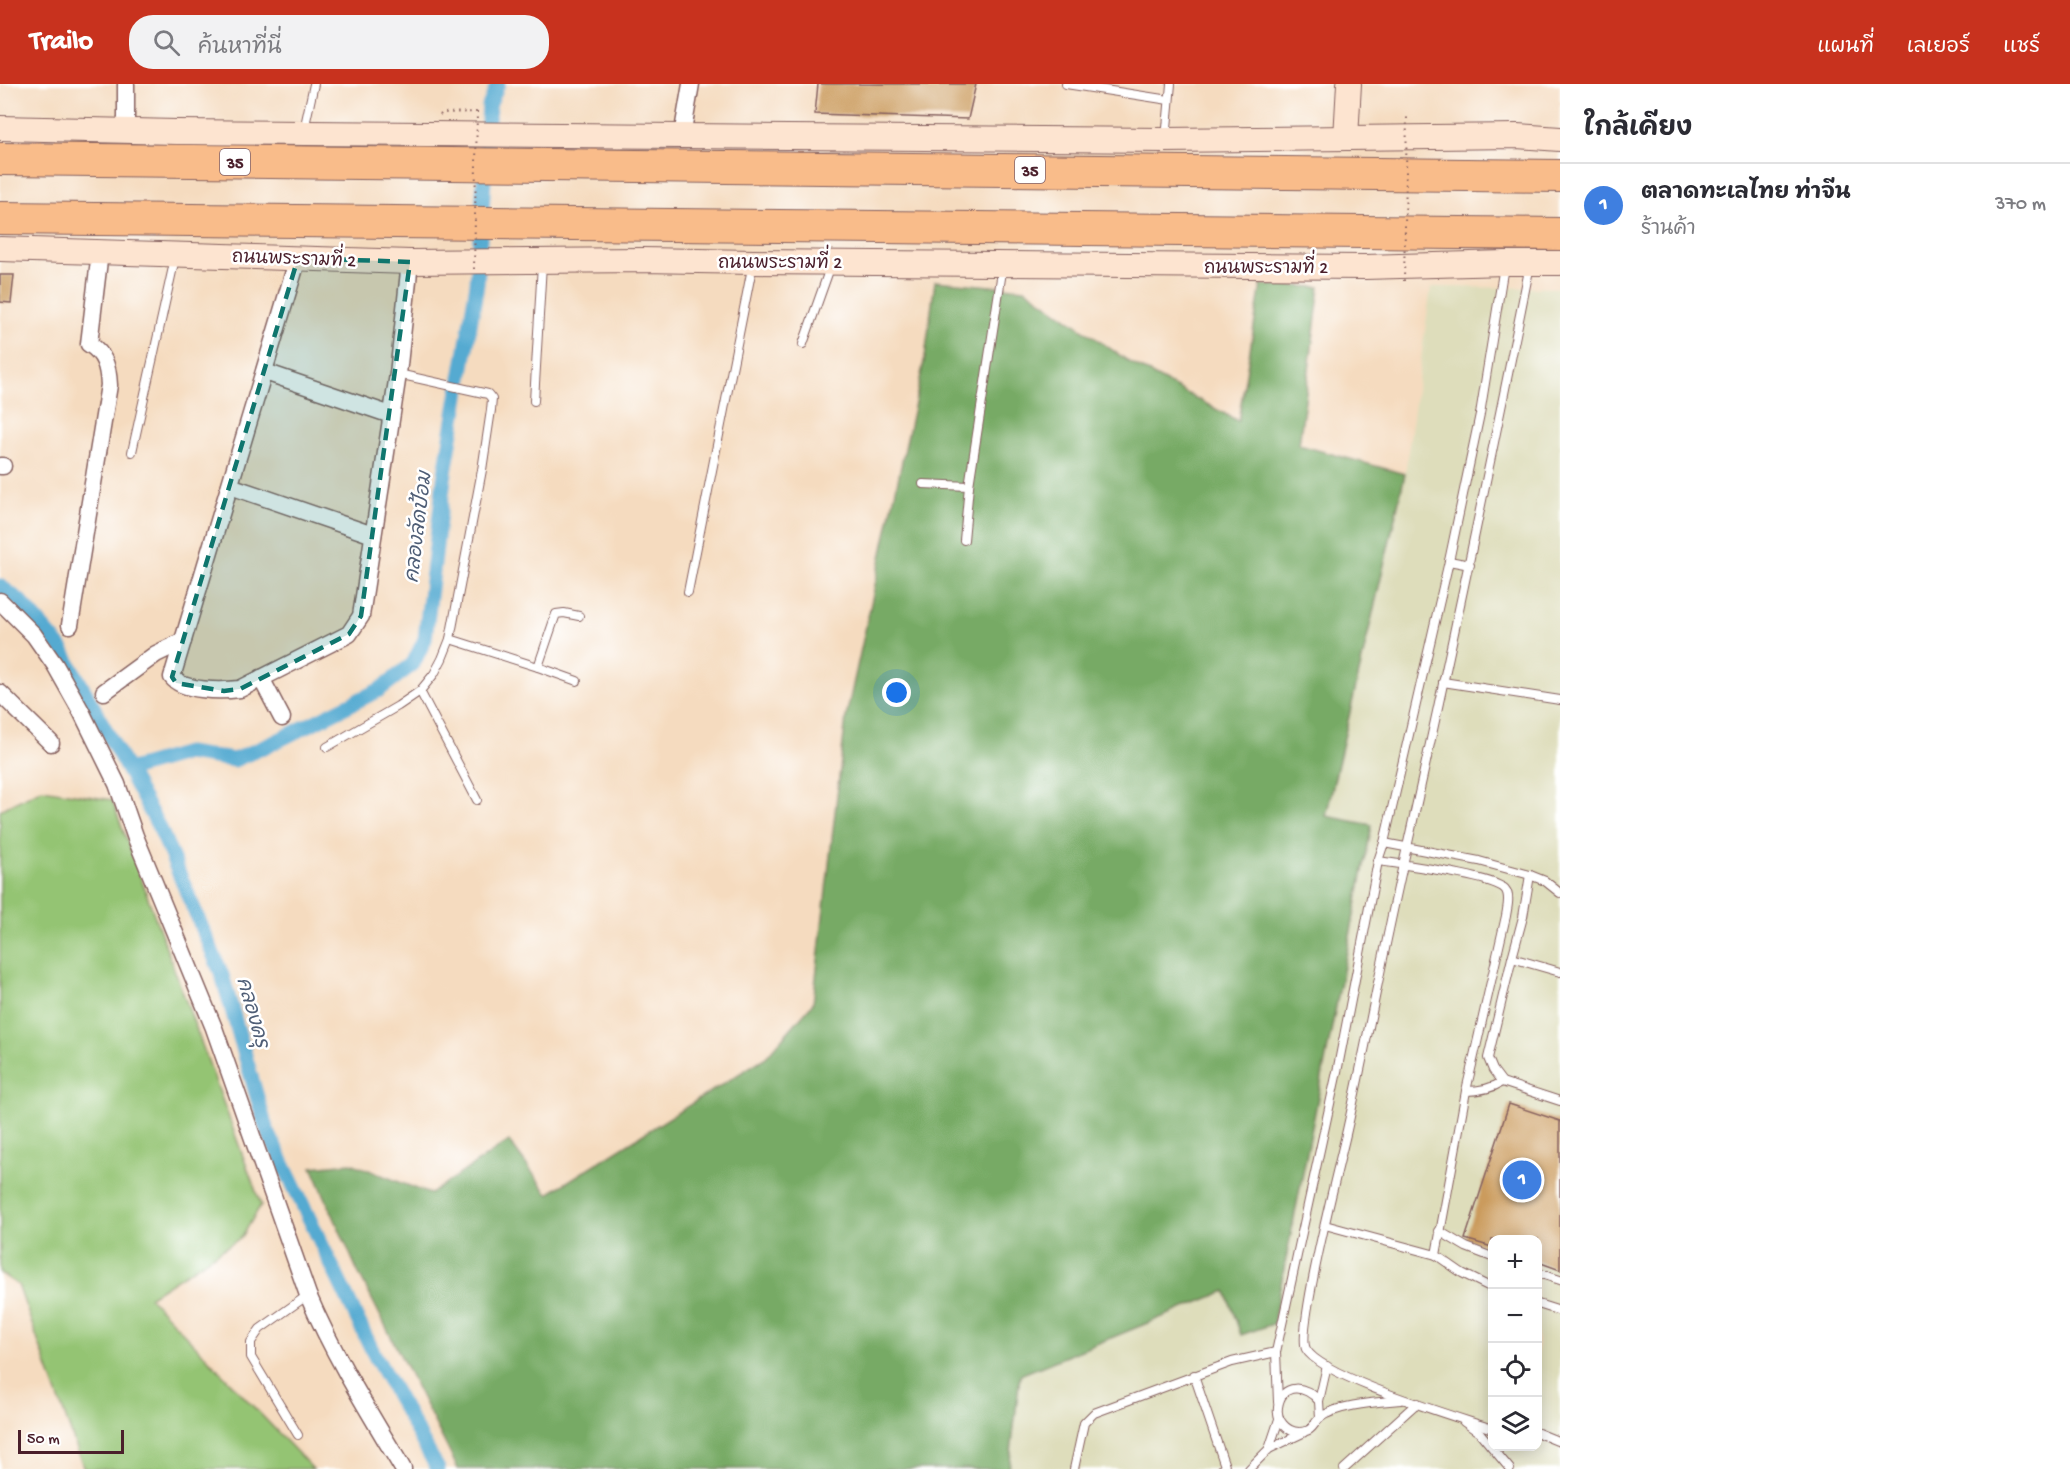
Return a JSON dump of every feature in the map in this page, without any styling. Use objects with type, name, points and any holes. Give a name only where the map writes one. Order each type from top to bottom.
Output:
[{"type":"highway","points":[[0,137],[466,144]]},
{"type":"highway","name":"35","points":[[0,159],[466,144],[502,150],[1560,176]]},
{"type":"highway","name":"ถนนพระรามที่ 2","points":[[0,218],[1560,234]]},
{"type":"main road","points":[[1346,138],[1349,84]]},
{"type":"main road","name":"35","points":[[0,128],[303,133],[466,144]]},
{"type":"main road","name":"35","points":[[502,150],[682,136],[1166,140],[1517,136],[1560,139]]},
{"type":"main road","name":"ถนนพระรามที่ 2","points":[[0,249],[410,262],[643,260],[1365,267],[1504,262],[1560,263]]},
{"type":"street","points":[[126,84],[126,131]]},
{"type":"street","points":[[682,136],[691,84]]},
{"type":"street","points":[[70,625],[109,385],[105,360],[99,350],[89,344],[100,252]]},
{"type":"street","points":[[298,258],[172,677],[176,683],[224,691],[240,688],[349,634],[353,629],[360,616],[373,535],[398,374],[410,262]]},
{"type":"street","points":[[265,372],[391,415]]},
{"type":"street","points":[[230,486],[373,535]]},
{"type":"street","points":[[0,601],[34,635],[56,665],[117,783],[135,836],[214,1028],[308,1295],[338,1360],[403,1469]]},
{"type":"street","points":[[104,692],[156,654],[183,641]]},
{"type":"street","points":[[261,678],[282,718]]},
{"type":"street","points":[[0,693],[51,743]]},
{"type":"lane","points":[[303,133],[314,84]]},
{"type":"lane","points":[[1066,84],[1169,100]]},
{"type":"lane","points":[[1166,140],[1171,84]]},
{"type":"lane","points":[[132,452],[176,255]]},
{"type":"lane","points":[[534,401],[542,261]]},
{"type":"lane","points":[[688,592],[753,262]]},
{"type":"lane","points":[[803,344],[832,262]]},
{"type":"lane","points":[[1308,1430],[1292,1431],[1279,1419],[1276,1352],[1338,1067],[1378,861],[1449,561],[1480,414],[1504,262]]},
{"type":"lane","points":[[1488,1428],[1405,1400],[1337,1373],[1313,1358],[1307,1352],[1304,1343],[1309,1295],[1356,1092],[1403,865],[1470,565],[1530,262]]},
{"type":"lane","points":[[964,540],[969,486],[1003,264]]},
{"type":"lane","points":[[327,747],[420,691],[434,674],[450,639],[482,470],[492,399],[488,393],[398,374]]},
{"type":"lane","points":[[923,484],[969,486]]},
{"type":"lane","points":[[1449,561],[1470,565]]},
{"type":"lane","points":[[538,667],[556,614],[579,616]]},
{"type":"lane","points":[[450,639],[577,681]]},
{"type":"lane","points":[[1443,682],[1560,700]]},
{"type":"lane","points":[[420,691],[477,800]]},
{"type":"lane","points":[[1384,843],[1479,861],[1530,875],[1545,881],[1560,893]]},
{"type":"lane","points":[[1378,861],[1489,882],[1503,888],[1508,896],[1506,916],[1466,1091],[1436,1255]]},
{"type":"lane","points":[[1530,875],[1523,917],[1488,1058],[1502,1082],[1560,1101]]},
{"type":"lane","points":[[1512,958],[1560,972]]},
{"type":"lane","points":[[1466,1091],[1485,1089],[1502,1082]]},
{"type":"lane","points":[[1325,1225],[1436,1255],[1462,1273],[1488,1286]]},
{"type":"lane","points":[[1439,1231],[1466,1247],[1488,1255]]},
{"type":"lane","points":[[1542,1274],[1560,1280]]},
{"type":"lane","points":[[298,1436],[251,1357],[251,1342],[260,1329],[308,1295]]},
{"type":"lane","points":[[1542,1305],[1560,1311]]},
{"type":"lane","points":[[1074,1469],[1084,1423],[1094,1413],[1232,1362],[1276,1352]]},
{"type":"lane","points":[[1249,1469],[1269,1449],[1316,1425],[1320,1418],[1319,1401],[1327,1366]]},
{"type":"lane","points":[[1194,1375],[1225,1468]]},
{"type":"lane","points":[[1278,1402],[1282,1395],[1297,1388],[1306,1390],[1319,1401]]},
{"type":"lane","points":[[1320,1418],[1344,1408],[1362,1404],[1405,1400]]},
{"type":"lane","points":[[1344,1469],[1417,1404]]},
{"type":"lane","points":[[1455,1416],[1480,1433],[1509,1469]]},
{"type":"lane","points":[[1269,1449],[1279,1419]]},
{"type":"lane","points":[[1542,1435],[1560,1442]]},
{"type":"path","points":[[1404,281],[1407,117]]},
{"type":"path","points":[[466,144],[474,269]]},
{"type":"highlighted area","points":[[298,258],[410,262],[361,616],[349,634],[240,689],[224,691],[176,683],[172,677]]},
{"type":"shaded area","points":[[1431,287],[1560,288],[1560,1469],[1009,1469],[1019,1375],[1226,1291],[1372,826],[1326,816],[1405,474]]},
{"type":"green space","points":[[935,281],[1025,289],[1131,363],[1238,421],[1261,285],[1320,287],[1299,445],[1405,474],[1326,816],[1372,825],[1273,1324],[1241,1335],[1226,1291],[1020,1375],[1009,1469],[458,1469],[357,1270],[312,1167],[351,1163],[430,1194],[509,1141],[548,1194],[766,1057],[813,1003],[846,717],[925,357]]},
{"type":"green space","points":[[42,789],[112,800],[261,1205],[242,1237],[149,1297],[313,1469],[84,1469],[18,1285],[0,1273],[0,810]]},
{"type":"building","points":[[818,84],[976,84],[968,119],[815,114]]},
{"type":"building","points":[[0,275],[14,275],[11,303],[0,302]]},
{"type":"building","points":[[1509,1104],[1560,1121],[1560,1270],[1542,1263],[1542,1235],[1488,1235],[1488,1246],[1465,1239]]},
{"type":"waterway","name":"คลองลัดป้อม","points":[[128,770],[187,753],[234,760],[379,690],[413,664],[425,639],[444,479],[477,284],[489,106],[498,84]]},
{"type":"waterway","name":"คลองครุ","points":[[0,586],[20,601],[61,648],[161,831],[222,975],[266,1128],[375,1356],[438,1469]]},
{"type":"place","name":"ตลาดทะเลไทย ท่าจีน","points":[[1522,1180]]}]
